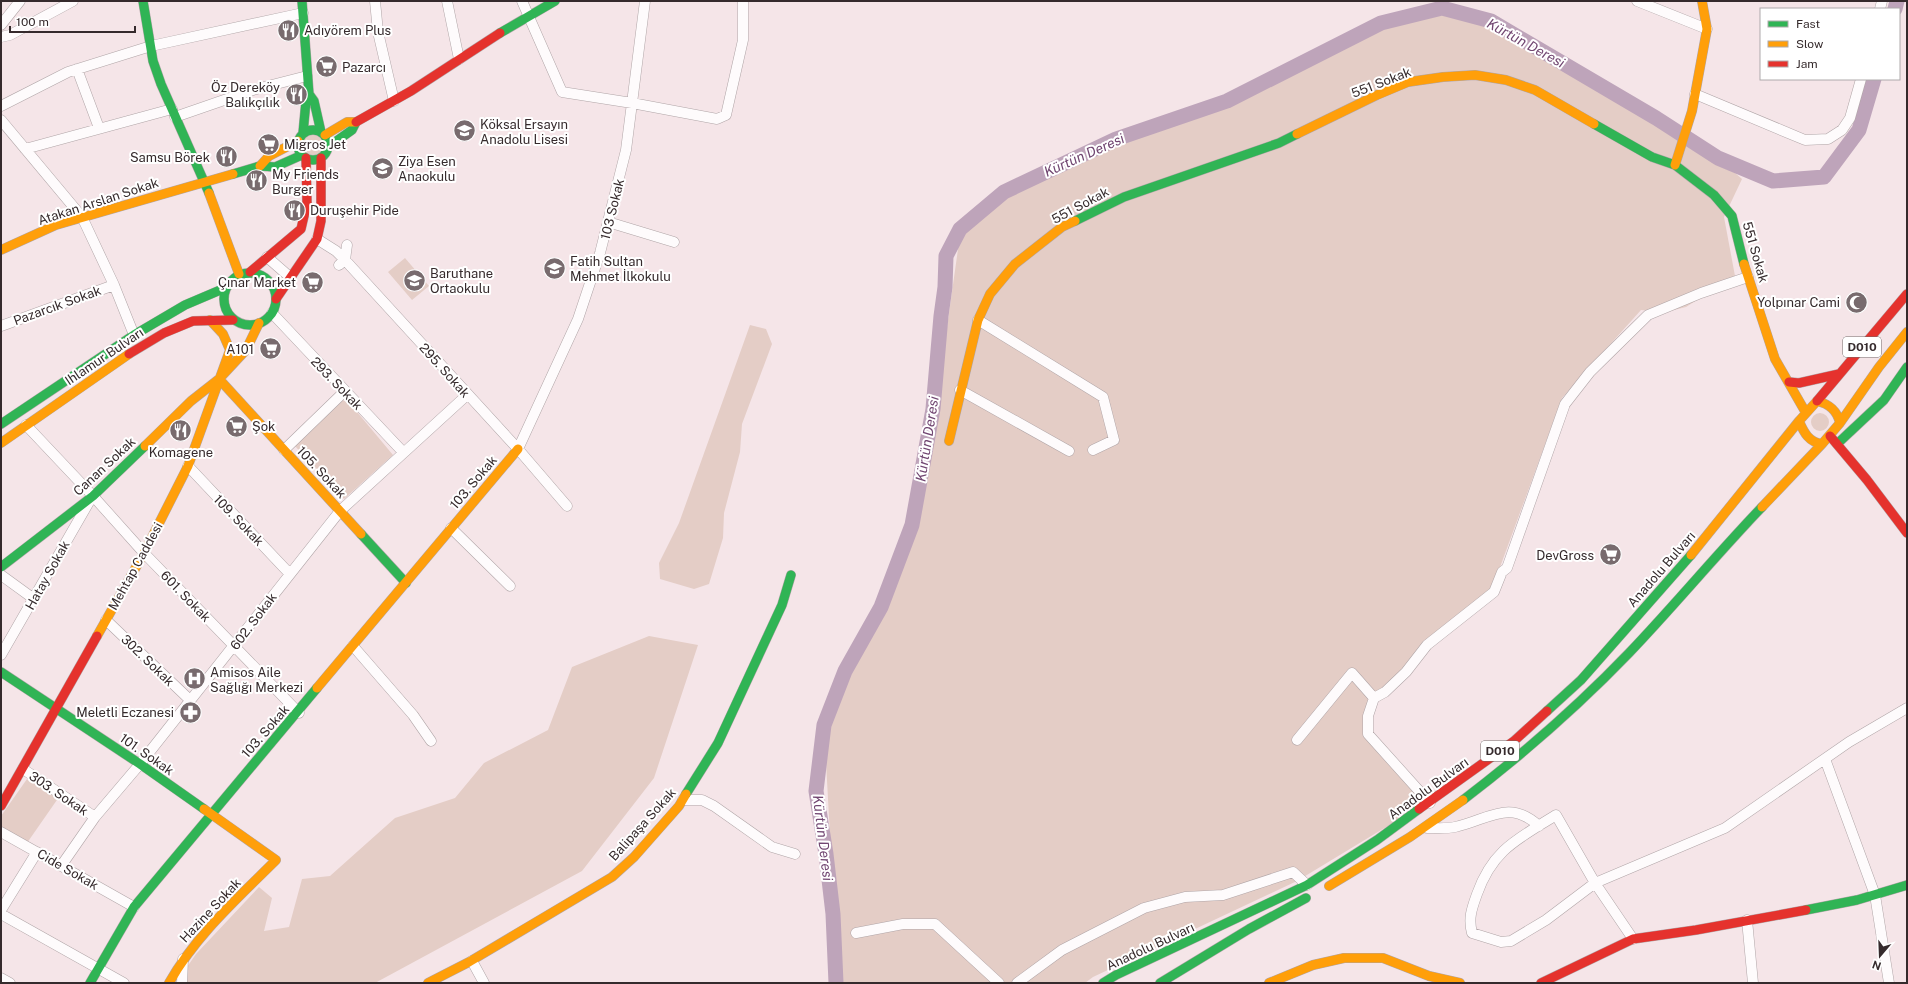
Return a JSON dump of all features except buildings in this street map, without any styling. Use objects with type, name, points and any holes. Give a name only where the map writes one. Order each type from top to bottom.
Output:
[{"type":"main road","points":[[143,1],[155,66],[173,113],[205,182],[239,274]]},
{"type":"main road","points":[[260,166],[275,167],[304,157],[311,160],[321,158],[327,152],[327,139],[323,133],[314,101],[309,94],[302,1]]},
{"type":"main road","points":[[260,166],[269,156],[312,129],[323,133],[347,122],[356,122],[394,101],[459,59],[555,1]]},
{"type":"main road","points":[[1674,165],[1692,111],[1695,94],[1706,29],[1702,1]]},
{"type":"main road","name":"551 Sokak","points":[[949,441],[978,320],[990,294],[1015,264],[1062,227],[1124,197],[1280,143],[1377,95],[1408,82],[1443,77],[1475,75],[1506,80],[1535,90],[1652,157],[1674,165],[1714,195],[1732,216],[1739,248],[1775,359],[1806,413]]},
{"type":"main road","points":[[250,272],[294,236],[301,229],[305,221],[308,195],[304,157],[298,146],[301,137],[306,101],[309,94]]},
{"type":"main road","points":[[328,147],[352,130],[356,122]]},
{"type":"main road","points":[[276,299],[275,291],[269,280],[258,274],[250,272],[239,274],[231,280],[225,288],[223,299],[226,311],[234,320],[246,325],[259,324],[272,314],[276,299],[317,239],[320,221],[321,158]]},
{"type":"main road","name":"Atakan Arslan Sokak","points":[[3,246],[56,225],[260,166]]},
{"type":"main road","name":"Ihlamur Bulvarı","points":[[2,421],[134,335],[185,305],[225,288]]},
{"type":"main road","name":"D010","points":[[1799,421],[1818,401],[1907,294]]},
{"type":"main road","points":[[210,320],[223,334],[230,350],[219,379]]},
{"type":"main road","name":"Ihlamur Bulvarı","points":[[1,443],[143,344],[164,333],[194,321],[234,320]]},
{"type":"main road","name":"Mehtap Caddesi","points":[[1,806],[58,708],[144,553],[188,466],[219,379],[246,350],[259,324]]},
{"type":"main road","name":"D010","points":[[1160,983],[1249,929],[1316,893],[1423,828],[1454,807],[1532,745],[1588,694],[1630,652],[1707,564],[1830,436],[1879,367],[1907,332]]},
{"type":"main road","points":[[1837,444],[1884,400],[1907,367]]},
{"type":"main road","points":[[1789,382],[1799,383],[1839,374]]},
{"type":"main road","name":"105. Sokak","points":[[219,379],[406,583]]},
{"type":"main road","name":"Canan Sokak","points":[[1,567],[93,496],[191,401],[219,379]]},
{"type":"main road","points":[[1818,401],[1831,406],[1836,411],[1840,423]]},
{"type":"main road","points":[[1799,421],[1803,433],[1811,440],[1822,444]]},
{"type":"main road","name":"Anadolu Bulvarı","points":[[1103,983],[1118,979],[1307,885],[1378,840],[1514,741],[1581,680],[1692,554],[1799,421]]},
{"type":"main road","points":[[1830,436],[1867,480],[1907,533]]},
{"type":"main road","name":"103. Sokak","points":[[90,983],[134,907],[211,814],[299,713],[353,646],[518,449]]},
{"type":"main road","name":"Balipaşa Sokak","points":[[428,983],[472,961],[612,877],[634,857],[683,800],[718,743],[782,605],[791,575]]},
{"type":"main road","name":"101. Sokak","points":[[1,672],[58,708],[140,764],[276,860]]},
{"type":"main road","name":"Hazine Sokak","points":[[169,983],[183,959],[199,939],[276,860]]},
{"type":"main road","points":[[1541,983],[1633,939],[1857,900],[1907,885]]},
{"type":"main road","points":[[1269,983],[1313,965],[1344,958],[1383,958],[1429,976],[1460,983]]},
{"type":"street","points":[[1,25],[20,1]]},
{"type":"street","points":[[1,37],[10,35],[73,1]]},
{"type":"street","points":[[375,1],[378,32],[394,101]]},
{"type":"street","points":[[447,1],[459,59]]},
{"type":"street","points":[[522,1],[562,92],[717,119],[726,115],[743,40],[743,1]]},
{"type":"street","name":"103 Sokak","points":[[518,449],[578,319],[600,253],[626,150],[645,1]]},
{"type":"street","points":[[1637,1],[1706,29]]},
{"type":"street","points":[[1,106],[68,72],[151,46],[302,13]]},
{"type":"street","points":[[78,69],[99,128]]},
{"type":"street","points":[[25,149],[99,128],[173,113],[307,76]]},
{"type":"street","points":[[1695,94],[1805,140],[1828,139],[1842,130],[1850,118],[1861,80]]},
{"type":"street","points":[[1,120],[82,217],[114,285],[134,335]]},
{"type":"street","points":[[608,222],[674,242]]},
{"type":"street","name":"295. Sokak","points":[[317,239],[336,251],[342,262],[518,449],[567,506]]},
{"type":"street","points":[[342,262],[347,246]]},
{"type":"street","points":[[267,258],[290,278]]},
{"type":"street","points":[[1430,803],[1368,734],[1368,716],[1374,698],[1385,692],[1406,672],[1427,645],[1494,592],[1502,572],[1506,568],[1565,404],[1590,372],[1648,315],[1701,292],[1748,277]]},
{"type":"street","name":"Pazarcık Sokak","points":[[1,326],[114,285]]},
{"type":"street","name":"293. Sokak","points":[[272,314],[402,452]]},
{"type":"street","points":[[978,320],[1103,397],[1114,440],[1093,450]]},
{"type":"street","points":[[1896,382],[1907,384]]},
{"type":"street","points":[[960,390],[1069,451]]},
{"type":"street","points":[[284,450],[345,391]]},
{"type":"street","name":"602. Sokak","points":[[61,866],[95,817],[140,764],[340,510],[402,452],[467,395]]},
{"type":"street","name":"601. Sokak","points":[[26,425],[144,553],[299,713]]},
{"type":"street","name":"109. Sokak","points":[[188,466],[289,573]]},
{"type":"street","name":"Hatay Sokak","points":[[1,654],[93,496]]},
{"type":"street","points":[[451,528],[510,586]]},
{"type":"street","points":[[1,575],[34,599]]},
{"type":"street","name":"302. Sokak","points":[[106,620],[190,700]]},
{"type":"street","points":[[353,646],[413,715],[431,741]]},
{"type":"street","points":[[1297,740],[1352,672],[1374,698]]},
{"type":"street","points":[[1633,939],[1595,883],[1556,815],[1498,854],[1483,878],[1470,912],[1472,933],[1501,942],[1511,941],[1546,920],[1595,883],[1725,828],[1849,742],[1907,708]]},
{"type":"street","points":[[1825,759],[1875,895],[1889,983]]},
{"type":"street","name":"303. Sokak","points":[[23,769],[95,817]]},
{"type":"street","points":[[683,800],[702,800],[714,806],[772,847],[795,854]]},
{"type":"street","points":[[1423,828],[1454,828],[1509,811],[1528,816],[1539,826]]},
{"type":"street","name":"Cide Sokak","points":[[1,832],[134,907]]},
{"type":"street","points":[[1,910],[37,852]]},
{"type":"street","points":[[1017,983],[1062,950],[1144,908],[1185,896],[1224,895],[1293,872],[1307,885]]},
{"type":"street","points":[[1,914],[124,983]]},
{"type":"street","points":[[1747,920],[1753,983]]},
{"type":"street","points":[[856,933],[903,924],[935,924],[999,983]]},
{"type":"street","points":[[182,983],[183,959]]},
{"type":"street","points":[[472,961],[484,983]]},
{"type":"street","points":[[1,978],[10,983]]},
{"type":"shaded area","points":[[1442,8],[1491,21],[1718,158],[1742,179],[1724,217],[1735,276],[1686,307],[1666,312],[1641,310],[1562,398],[1492,589],[1368,705],[1365,735],[1423,799],[1424,804],[1297,881],[1093,977],[1085,983],[838,983],[824,725],[881,607],[912,525],[929,455],[960,235],[1004,192],[1227,101],[1381,23]]},
{"type":"shaded area","points":[[309,135],[317,135],[323,141],[323,149],[317,155],[309,155],[303,149],[303,141]]},
{"type":"shaded area","points":[[405,258],[429,286],[412,300],[388,272]]},
{"type":"shaded area","points":[[750,325],[766,329],[772,344],[742,424],[740,452],[724,513],[723,538],[709,584],[694,589],[660,579],[659,563],[679,523]]},
{"type":"shaded area","points":[[347,400],[393,455],[344,499],[295,446],[341,401]]},
{"type":"shaded area","points":[[1820,413],[1826,416],[1829,422],[1826,428],[1820,431],[1814,428],[1811,422],[1814,416]]},
{"type":"shaded area","points":[[649,636],[698,645],[654,778],[582,871],[375,983],[176,983],[196,954],[259,887],[272,898],[264,931],[289,927],[302,879],[330,876],[395,818],[455,798],[484,763],[548,730],[572,667]]},
{"type":"shaded area","points":[[27,779],[59,797],[27,843],[1,829],[1,816]]},
{"type":"waterway","name":"Kürtün Deresi","points":[[1895,8],[1897,1]]},
{"type":"waterway","name":"Kürtün Deresi","points":[[836,983],[833,914],[826,854],[816,791],[824,725],[845,671],[881,607],[912,525],[933,409],[945,287],[946,256],[960,229],[1004,192],[1116,139],[1227,101],[1381,23],[1442,8],[1491,21],[1656,118],[1718,158],[1773,181],[1824,177],[1859,130],[1874,80]]},
{"type":"traffic: fast","points":[[143,1],[153,61],[161,84],[209,193]]},
{"type":"traffic: fast","points":[[302,1],[309,94],[314,101],[321,132]]},
{"type":"traffic: fast","points":[[500,33],[555,1]]},
{"type":"traffic: fast","points":[[303,133],[306,101],[309,94]]},
{"type":"traffic: fast","points":[[328,147],[352,130],[356,122]]},
{"type":"traffic: fast","points":[[1594,124],[1652,157],[1675,165],[1714,195],[1732,216],[1744,264]]},
{"type":"traffic: fast","points":[[313,130],[324,134],[328,145],[324,156],[313,160],[302,156],[298,145],[302,134],[313,130]]},
{"type":"traffic: fast","points":[[1075,221],[1124,197],[1279,143],[1297,134]]},
{"type":"traffic: fast","points":[[233,174],[260,166],[275,167],[302,155]]},
{"type":"traffic: fast","points":[[245,273],[255,273],[269,280],[276,294],[276,299],[276,304],[269,318],[255,325],[245,325],[235,321],[228,314],[224,304],[224,294],[228,284],[235,277],[245,273]]},
{"type":"traffic: fast","points":[[1,424],[134,335],[185,305],[225,288]]},
{"type":"traffic: fast","points":[[1837,444],[1884,400],[1907,367]]},
{"type":"traffic: fast","points":[[1,567],[93,496],[145,446]]},
{"type":"traffic: fast","points":[[1463,800],[1507,766],[1549,730],[1610,673],[1762,507]]},
{"type":"traffic: fast","points":[[361,534],[406,583]]},
{"type":"traffic: fast","points":[[1547,711],[1581,680],[1691,555]]},
{"type":"traffic: fast","points":[[686,794],[718,743],[782,605],[791,575]]},
{"type":"traffic: fast","points":[[1,672],[140,764],[204,809]]},
{"type":"traffic: fast","points":[[90,983],[134,907],[317,688]]},
{"type":"traffic: fast","points":[[1103,983],[1116,975],[1307,885],[1377,840],[1419,809]]},
{"type":"traffic: fast","points":[[1806,910],[1857,900],[1907,885]]},
{"type":"traffic: fast","points":[[1160,983],[1249,929],[1306,898]]},
{"type":"traffic: slow","points":[[1675,165],[1692,111],[1707,29],[1702,1]]},
{"type":"traffic: slow","points":[[1297,134],[1377,95],[1408,82],[1443,77],[1475,75],[1506,80],[1535,90],[1594,124]]},
{"type":"traffic: slow","points":[[325,135],[347,122],[356,122]]},
{"type":"traffic: slow","points":[[260,166],[269,156],[298,141]]},
{"type":"traffic: slow","points":[[1,250],[56,225],[233,174]]},
{"type":"traffic: slow","points":[[209,193],[239,274]]},
{"type":"traffic: slow","points":[[949,441],[978,320],[990,294],[1015,264],[1062,227],[1075,221]]},
{"type":"traffic: slow","points":[[1744,264],[1775,359],[1806,413]]},
{"type":"traffic: slow","points":[[97,636],[144,553],[188,466],[230,350],[223,334],[210,320]]},
{"type":"traffic: slow","points":[[145,446],[191,401],[219,379],[246,350],[259,323]]},
{"type":"traffic: slow","points":[[1840,423],[1879,367],[1907,332]]},
{"type":"traffic: slow","points":[[1,443],[129,354]]},
{"type":"traffic: slow","points":[[219,379],[361,534]]},
{"type":"traffic: slow","points":[[1817,401],[1832,408],[1837,414],[1840,423],[1822,444],[1810,439],[1799,421],[1817,401]]},
{"type":"traffic: slow","points":[[1691,555],[1799,421]]},
{"type":"traffic: slow","points":[[1762,507],[1822,444]]},
{"type":"traffic: slow","points":[[317,688],[518,449]]},
{"type":"traffic: slow","points":[[428,983],[469,962],[612,877],[634,857],[679,806],[686,794]]},
{"type":"traffic: slow","points":[[1329,886],[1410,837],[1463,800]]},
{"type":"traffic: slow","points":[[169,983],[204,933],[276,860],[204,809]]},
{"type":"traffic: slow","points":[[1269,983],[1313,965],[1344,958],[1383,958],[1429,976],[1460,983]]},
{"type":"traffic: jam","points":[[356,122],[411,91],[500,33]]},
{"type":"traffic: jam","points":[[250,272],[301,229],[307,203],[306,158]]},
{"type":"traffic: jam","points":[[276,299],[317,239],[321,221],[321,158]]},
{"type":"traffic: jam","points":[[1817,401],[1907,294]]},
{"type":"traffic: jam","points":[[129,354],[164,333],[193,321],[233,320]]},
{"type":"traffic: jam","points":[[1789,382],[1799,383],[1839,374]]},
{"type":"traffic: jam","points":[[1830,436],[1867,480],[1907,533]]},
{"type":"traffic: jam","points":[[1,806],[97,636]]},
{"type":"traffic: jam","points":[[1419,809],[1514,741],[1547,711]]},
{"type":"traffic: jam","points":[[1541,983],[1633,939],[1696,930],[1806,910]]},
{"type":"place","name":"Adıyörem Plus","points":[[289,30]]},
{"type":"place","name":"Pazarcı","points":[[327,67]]},
{"type":"place","name":"Öz Dereköy Balıkçılık","points":[[296,94]]},
{"type":"place","name":"Köksal Ersayın Anadolu Lisesi","points":[[465,131]]},
{"type":"place","name":"Migros Jet","points":[[269,144]]},
{"type":"place","name":"Samsu Börek","points":[[226,157]]},
{"type":"place","name":"Ziya Esen Anaokulu","points":[[382,168]]},
{"type":"place","name":"My Friends Burger","points":[[256,181]]},
{"type":"place","name":"Duruşehir Pide","points":[[294,210]]},
{"type":"place","name":"Fatih Sultan Mehmet İlkokulu","points":[[554,268]]},
{"type":"place","name":"Baruthane Ortaokulu","points":[[414,280]]},
{"type":"place","name":"Çınar Market","points":[[312,282]]},
{"type":"place","name":"Yolpınar Cami","points":[[1856,302]]},
{"type":"place","name":"A101","points":[[270,349]]},
{"type":"place","name":"Şok","points":[[237,426]]},
{"type":"place","name":"Komagene","points":[[181,430]]},
{"type":"place","name":"DevGross","points":[[1610,555]]},
{"type":"place","name":"Amisos Aile Sağlığı Merkezi","points":[[194,679]]},
{"type":"place","name":"Meletli Eczanesi","points":[[190,712]]}]
